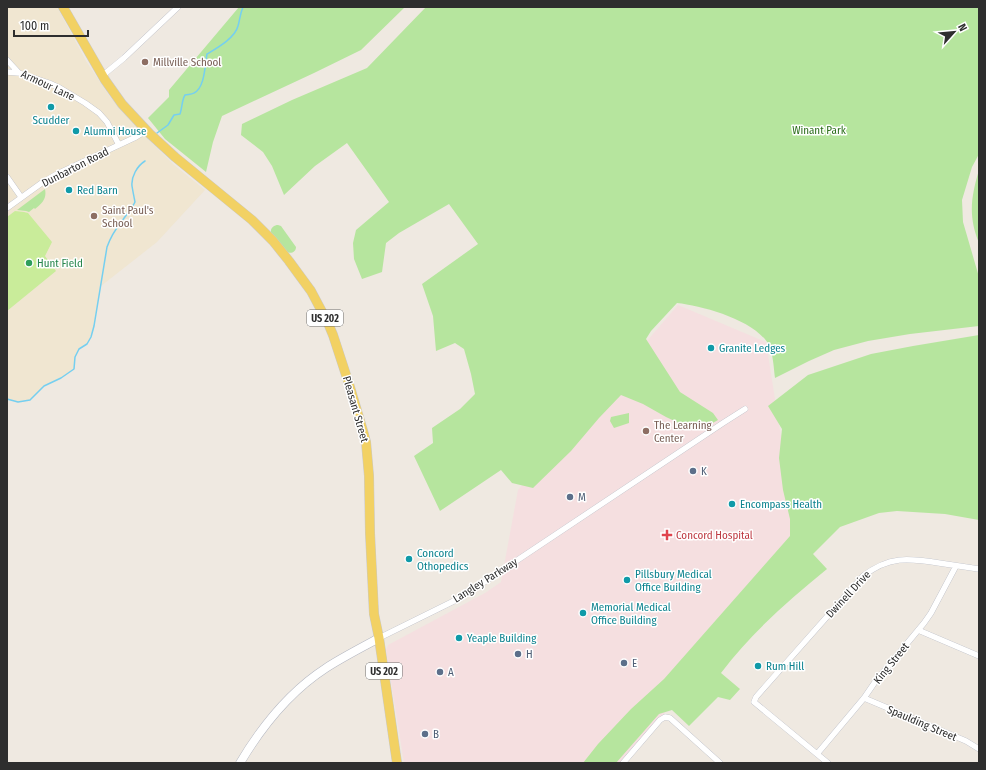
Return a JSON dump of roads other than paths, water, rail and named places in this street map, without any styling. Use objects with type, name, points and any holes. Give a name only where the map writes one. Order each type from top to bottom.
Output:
[{"type":"main road","name":"US 202","points":[[63,7],[102,76],[114,94],[146,131]]},
{"type":"main road","name":"Pleasant Street","points":[[146,131],[175,157],[252,220],[264,232],[284,254],[305,282],[316,300],[333,335],[366,442],[369,476],[374,607],[397,763]]},
{"type":"street","points":[[102,76],[178,7]]},
{"type":"street","name":"Armour Lane","points":[[7,60],[19,73],[60,88],[99,113],[107,122],[119,145]]},
{"type":"street","points":[[7,72],[19,73]]},
{"type":"street","name":"Dunbarton Road","points":[[7,208],[43,182],[57,174],[146,131]]},
{"type":"street","points":[[7,177],[21,197]]},
{"type":"street","name":"Langley Parkway","points":[[240,763],[265,725],[293,694],[324,669],[379,638],[462,597],[745,409]]},
{"type":"street","name":"Dwinell Drive","points":[[817,754],[754,702],[756,697],[836,605],[863,576],[872,569],[894,560],[916,559],[979,569]]},
{"type":"street","name":"King Street","points":[[817,754],[918,630],[930,613],[956,566]]},
{"type":"street","points":[[918,630],[979,656]]},
{"type":"street","name":"Spaulding Street","points":[[864,698],[966,741],[979,749]]},
{"type":"street","points":[[623,763],[660,720],[665,717],[670,718],[720,763]]},
{"type":"street","points":[[817,754],[828,763]]},
{"type":"waterway","points":[[157,133],[168,125],[174,115],[180,114],[185,95],[193,94],[198,90],[202,81],[207,54],[216,49],[233,35],[238,26],[243,7]]},
{"type":"waterway","points":[[7,399],[18,402],[30,400],[44,386],[61,378],[74,369],[75,357],[79,349],[87,344],[94,326],[107,247],[114,232],[135,202],[132,179],[137,169],[145,161]]},
{"type":"place","name":"Millville School","points":[[145,62]]},
{"type":"place","name":"Scudder","points":[[51,107]]},
{"type":"place","name":"Alumni House","points":[[76,131]]},
{"type":"place","name":"Red Barn","points":[[69,190]]},
{"type":"place","name":"Saint Paul's School","points":[[94,216]]},
{"type":"place","name":"Hunt Field","points":[[29,263]]},
{"type":"place","name":"Granite Ledges","points":[[711,348]]},
{"type":"place","name":"The Learning Center","points":[[646,431]]},
{"type":"place","name":"K","points":[[693,471]]},
{"type":"place","name":"M","points":[[570,497]]},
{"type":"place","name":"Encompass Health","points":[[732,504]]},
{"type":"place","name":"Concord Hospital","points":[[667,535]]},
{"type":"place","name":"Concord Othopedics","points":[[409,559]]},
{"type":"place","name":"Pillsbury Medical Office Building","points":[[627,580]]},
{"type":"place","name":"Memorial Medical Office Building","points":[[583,613]]},
{"type":"place","name":"Yeaple Building","points":[[459,638]]},
{"type":"place","name":"H","points":[[518,654]]},
{"type":"place","name":"E","points":[[624,663]]},
{"type":"place","name":"Rum Hill","points":[[758,666]]},
{"type":"place","name":"A","points":[[440,672]]},
{"type":"place","name":"B","points":[[425,734]]},
{"type":"park label","name":"Winant Park","points":[[819,130]]}]
